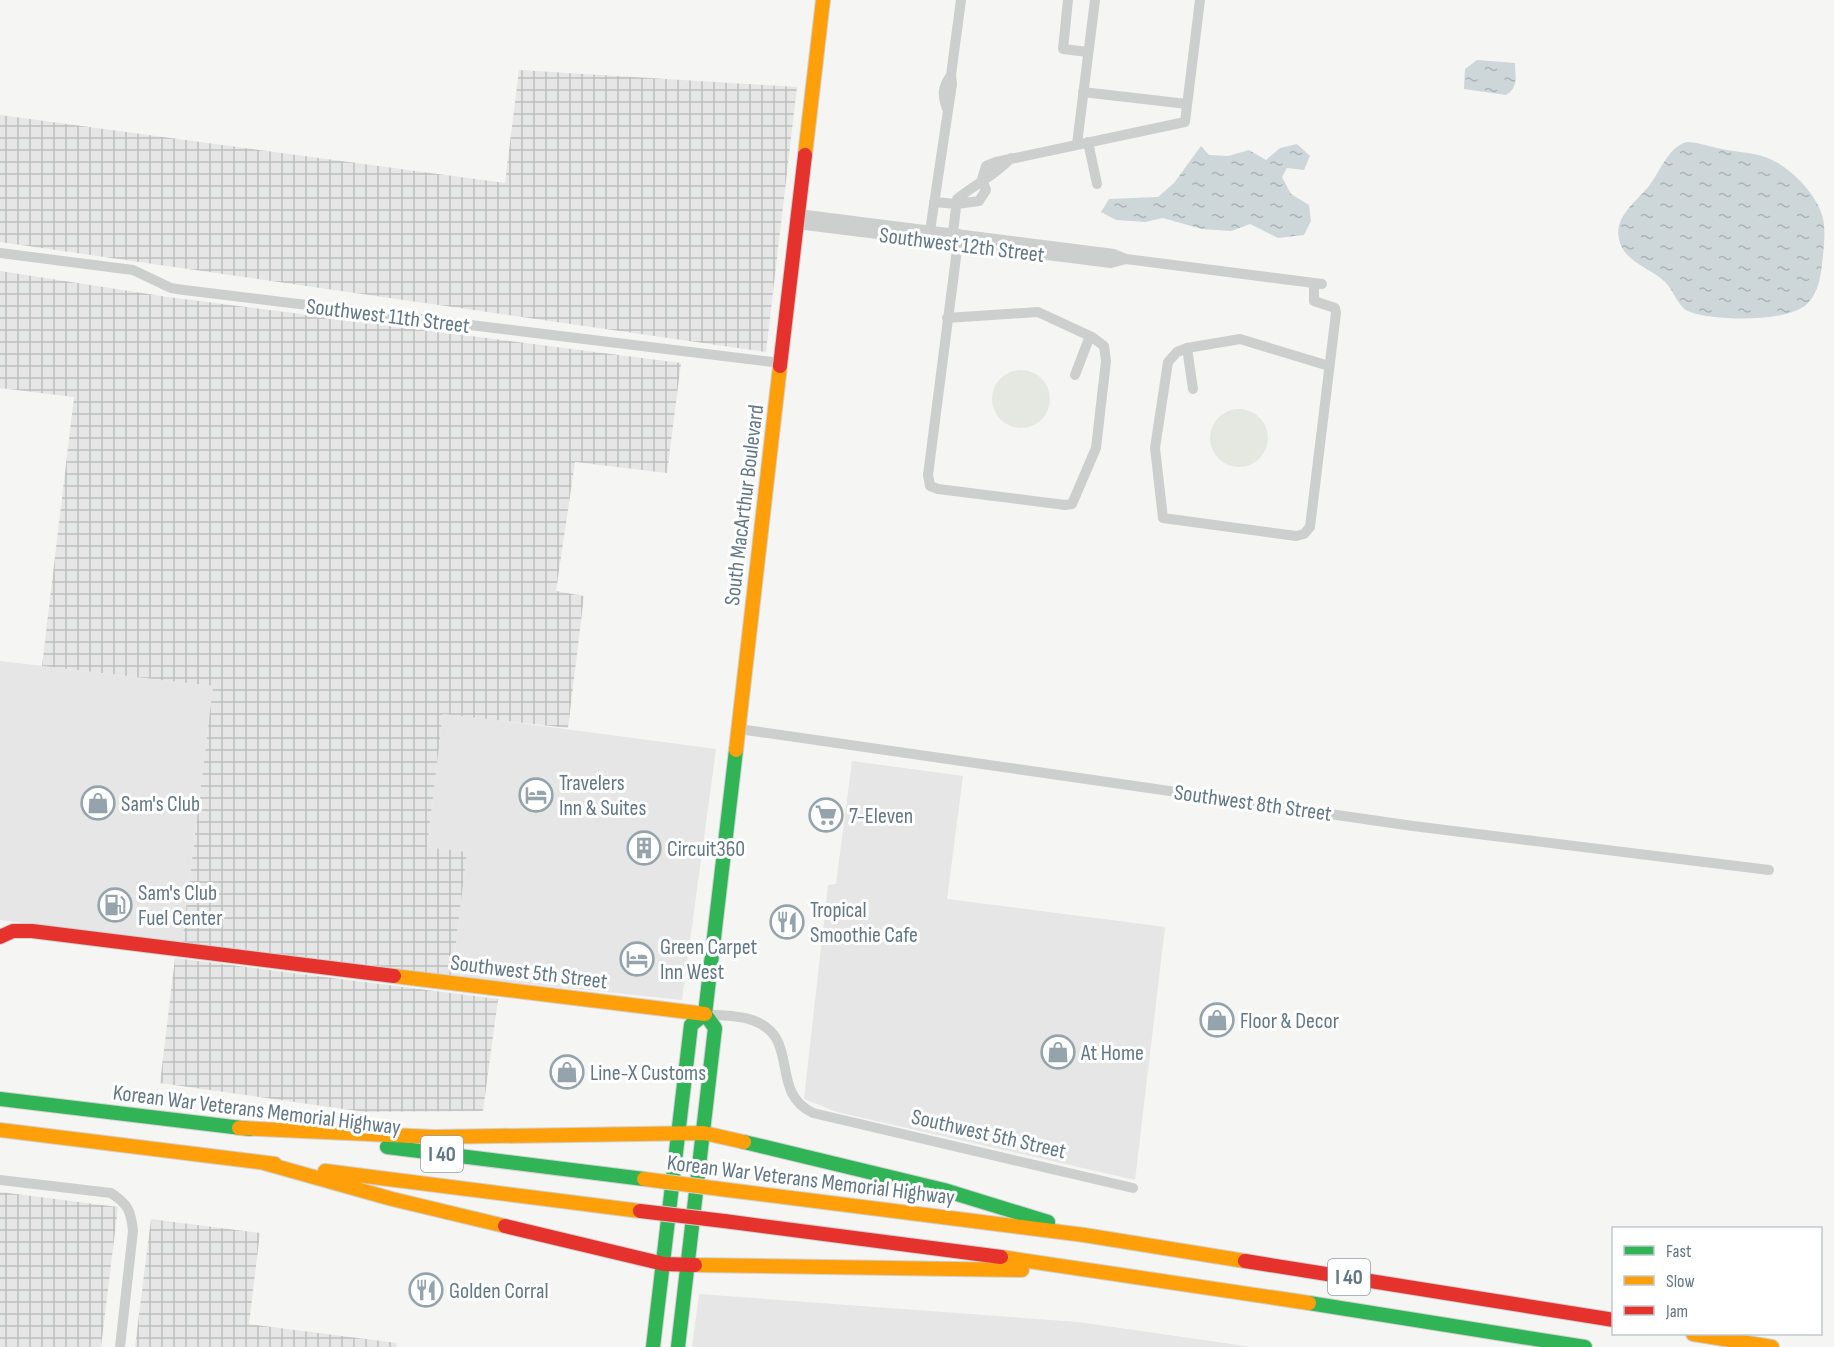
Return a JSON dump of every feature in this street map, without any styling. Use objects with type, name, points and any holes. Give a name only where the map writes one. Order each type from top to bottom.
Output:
[{"type":"main road","name":"South MacArthur Boulevard","points":[[678,1347],[716,1028],[705,1014],[823,0]]},
{"type":"main road","name":"Southwest 5th Street","points":[[0,937],[12,931],[32,931],[705,1014]]},
{"type":"main road","name":"South MacArthur Boulevard","points":[[653,1347],[691,1025],[705,1014]]},
{"type":"main road","name":"Korean War Veterans Memorial Highway","points":[[0,1099],[1084,1235],[1612,1320]]},
{"type":"main road","points":[[239,1128],[409,1136],[704,1132],[944,1190],[1014,1210],[1084,1235]]},
{"type":"main road","name":"I 40","points":[[0,1130],[1089,1268],[1585,1347]]},
{"type":"main road","points":[[264,1163],[392,1199],[664,1264],[951,1266],[1012,1270],[1089,1268]]},
{"type":"main road","points":[[1699,1335],[1772,1347]]},
{"type":"street","points":[[930,231],[947,109],[942,95],[944,85],[951,75],[961,0]]},
{"type":"street","points":[[1068,0],[1063,49],[1088,52]]},
{"type":"street","points":[[1077,144],[1095,0]]},
{"type":"street","points":[[947,318],[1038,312],[1098,340],[1106,353],[1096,447],[1076,499],[1065,506],[930,486],[928,475],[947,318],[957,199],[982,179],[992,177],[1011,158],[1185,122],[1200,0]]},
{"type":"street","points":[[1083,92],[1187,104]]},
{"type":"street","points":[[1088,142],[1097,184]]},
{"type":"street","points":[[934,202],[957,204]]},
{"type":"street","name":"Southwest 12th Street","points":[[797,219],[930,231],[955,239]]},
{"type":"street","name":"Southwest 12th Street","points":[[797,219],[955,239],[1111,263],[1126,259],[1318,283],[1314,301],[1335,308],[1336,313],[1329,366]]},
{"type":"street","name":"Southwest 11th Street","points":[[0,253],[133,270],[161,284],[184,290],[781,363]]},
{"type":"street","points":[[1075,375],[1090,336]]},
{"type":"street","points":[[1240,339],[1329,366],[1310,527],[1304,534],[1296,536],[1163,518],[1155,448],[1168,362],[1177,352],[1187,348],[1240,339]]},
{"type":"street","points":[[1187,348],[1193,389]]},
{"type":"street","name":"Southwest 8th Street","points":[[739,729],[1413,826],[1769,870]]},
{"type":"street","name":"Southwest 5th Street","points":[[705,1014],[752,1020],[768,1029],[781,1043],[790,1091],[795,1099],[813,1113],[1133,1188]]},
{"type":"street","points":[[0,1180],[111,1193],[125,1202],[131,1212],[133,1231],[120,1347]]},
{"type":"shaded area","points":[[519,70],[797,87],[766,352],[0,242],[0,115],[505,183]]},
{"type":"shaded area","points":[[0,271],[168,297],[681,363],[667,473],[575,462],[556,591],[584,596],[568,728],[443,714],[427,847],[467,852],[452,976],[182,943],[213,686],[42,666],[74,397],[0,388]]},
{"type":"shaded area","points":[[1021,370],[1037,375],[1045,383],[1050,399],[1045,415],[1037,423],[1021,428],[1005,423],[997,415],[992,399],[997,383],[1005,375]]},
{"type":"shaded area","points":[[1239,409],[1255,414],[1263,422],[1268,438],[1263,454],[1255,462],[1239,467],[1223,462],[1215,454],[1210,438],[1215,422],[1223,414]]},
{"type":"shaded area","points":[[0,661],[213,686],[182,943],[0,920]]},
{"type":"shaded area","points":[[443,713],[716,749],[682,1000],[452,976],[467,852],[427,847]]},
{"type":"shaded area","points":[[852,761],[963,776],[947,899],[1165,927],[1135,1180],[837,1112],[804,1099],[828,885],[836,884]]},
{"type":"shaded area","points":[[175,958],[498,999],[483,1111],[365,1112],[160,1083]]},
{"type":"shaded area","points":[[0,1192],[118,1207],[101,1347],[0,1347]]},
{"type":"shaded area","points":[[151,1219],[260,1233],[249,1324],[397,1343],[396,1347],[135,1347]]},
{"type":"shaded area","points":[[699,1294],[1078,1322],[1252,1347],[692,1347]]},
{"type":"water","points":[[1477,60],[1515,63],[1515,81],[1510,92],[1506,95],[1464,89],[1465,69]]},
{"type":"water","points":[[1686,142],[1762,156],[1790,171],[1813,197],[1823,220],[1823,256],[1819,281],[1808,303],[1785,314],[1769,317],[1716,317],[1690,312],[1682,307],[1664,281],[1631,259],[1626,253],[1618,231],[1623,216],[1649,186],[1669,155],[1679,145]]},
{"type":"water","points":[[1297,144],[1310,156],[1304,170],[1287,168],[1282,177],[1291,194],[1309,205],[1311,221],[1304,235],[1278,238],[1250,224],[1231,231],[1202,229],[1163,218],[1145,222],[1116,220],[1101,212],[1109,199],[1158,197],[1174,183],[1201,146],[1209,155],[1228,156],[1249,150],[1266,160],[1280,148]]},
{"type":"traffic: fast","points":[[678,1347],[715,1028],[705,1014],[736,750]]},
{"type":"traffic: fast","points":[[653,1347],[691,1025],[705,1014]]},
{"type":"traffic: fast","points":[[0,1099],[250,1129]]},
{"type":"traffic: fast","points":[[744,1142],[944,1190],[1048,1222]]},
{"type":"traffic: fast","points":[[387,1147],[644,1179]]},
{"type":"traffic: fast","points":[[1309,1303],[1585,1347]]},
{"type":"traffic: slow","points":[[805,155],[823,0]]},
{"type":"traffic: slow","points":[[736,750],[780,366]]},
{"type":"traffic: slow","points":[[394,976],[705,1014]]},
{"type":"traffic: slow","points":[[239,1128],[434,1137],[704,1133],[744,1142]]},
{"type":"traffic: slow","points":[[0,1130],[275,1164]]},
{"type":"traffic: slow","points":[[264,1163],[392,1199],[505,1226]]},
{"type":"traffic: slow","points":[[325,1171],[640,1211]]},
{"type":"traffic: slow","points":[[644,1179],[728,1190]]},
{"type":"traffic: slow","points":[[728,1190],[1084,1235],[1245,1261]]},
{"type":"traffic: slow","points":[[1001,1257],[1309,1303]]},
{"type":"traffic: slow","points":[[695,1265],[1022,1270]]},
{"type":"traffic: slow","points":[[1699,1335],[1772,1347]]},
{"type":"traffic: jam","points":[[780,366],[805,155]]},
{"type":"traffic: jam","points":[[0,937],[13,931],[32,931],[394,976]]},
{"type":"traffic: jam","points":[[640,1211],[724,1221]]},
{"type":"traffic: jam","points":[[724,1221],[1001,1257]]},
{"type":"traffic: jam","points":[[505,1226],[664,1264],[695,1265]]},
{"type":"traffic: jam","points":[[1245,1261],[1612,1320]]},
{"type":"place","name":"Travelers Inn & Suites","points":[[536,795]]},
{"type":"place","name":"Sam's Club","points":[[98,803]]},
{"type":"place","name":"7-Eleven","points":[[826,815]]},
{"type":"place","name":"Circuit360","points":[[644,848]]},
{"type":"place","name":"Sam's Club Fuel Center","points":[[115,905]]},
{"type":"place","name":"Tropical Smoothie Cafe","points":[[787,922]]},
{"type":"place","name":"Green Carpet Inn West","points":[[637,959]]},
{"type":"place","name":"Floor & Decor","points":[[1217,1020]]},
{"type":"place","name":"At Home","points":[[1058,1052]]},
{"type":"place","name":"Line-X Customs","points":[[567,1072]]},
{"type":"place","name":"Golden Corral","points":[[426,1290]]}]
